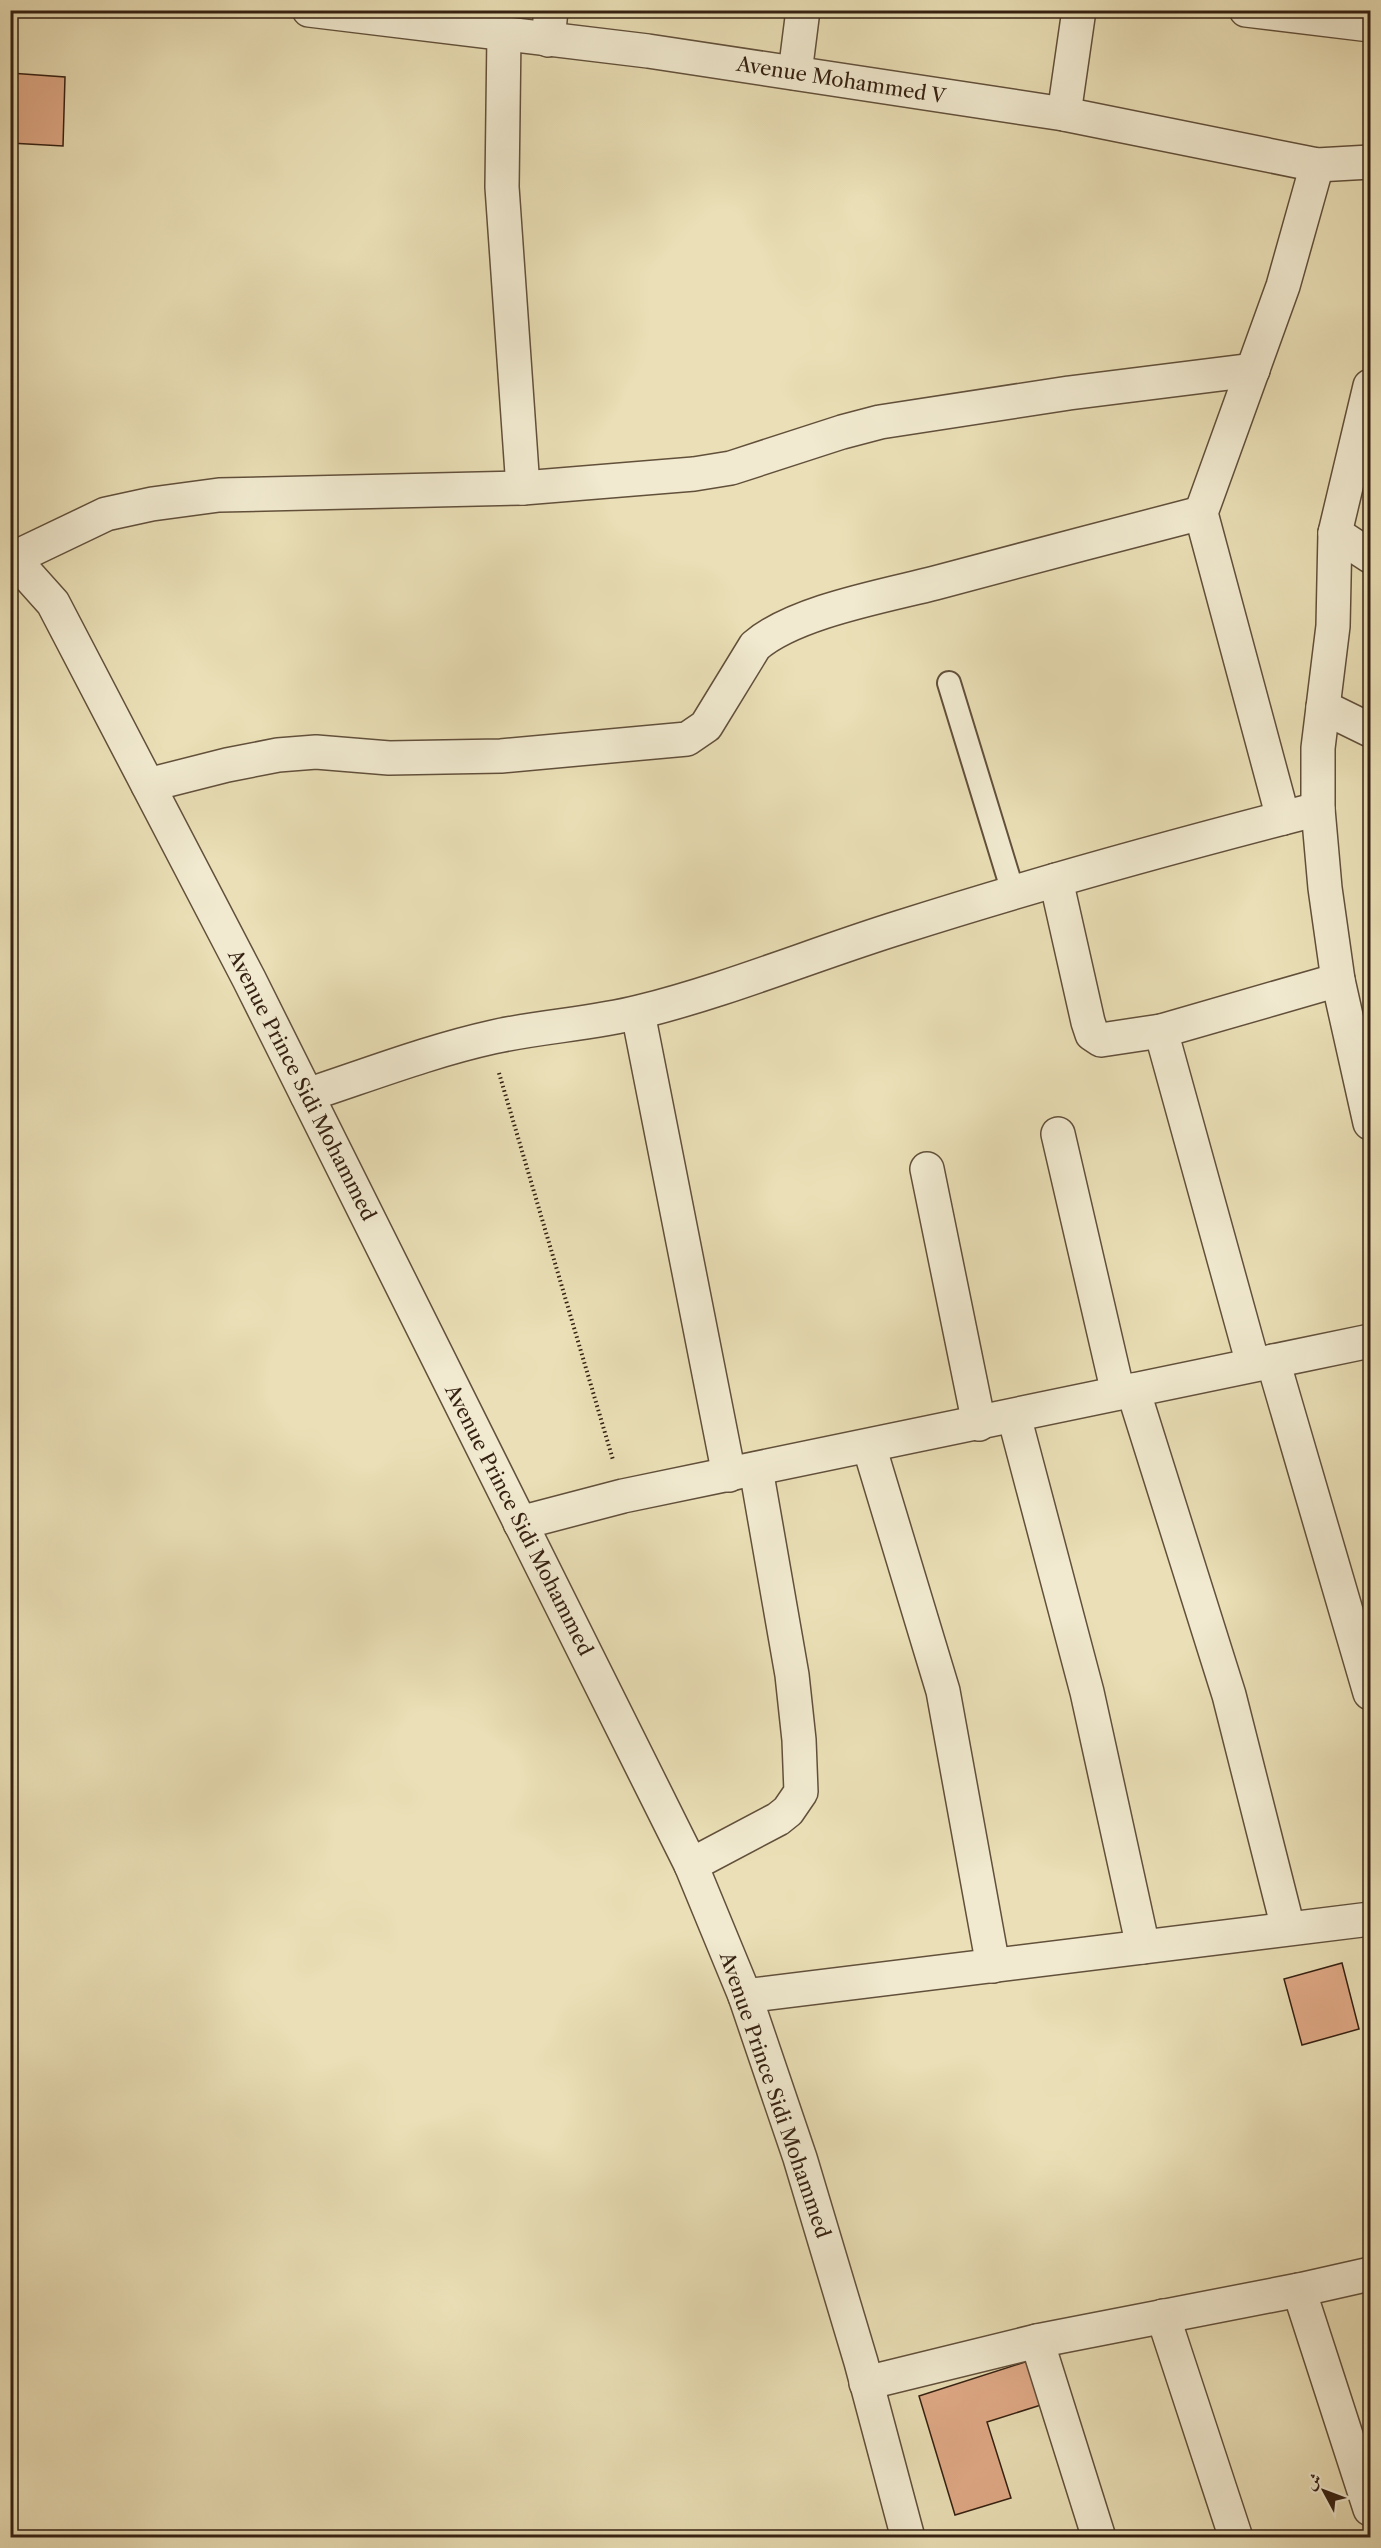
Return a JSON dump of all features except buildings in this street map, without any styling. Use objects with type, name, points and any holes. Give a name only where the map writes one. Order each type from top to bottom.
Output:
[{"type":"street","name":"Avenue Mohammed V","points":[[309,10],[504,34],[549,25],[648,51],[1064,114],[1317,165],[1371,162]]},
{"type":"street","points":[[795,73],[802,10]]},
{"type":"street","points":[[1064,114],[1079,10]]},
{"type":"street","points":[[1246,10],[1371,25]]},
{"type":"street","points":[[504,34],[502,187],[523,488]]},
{"type":"street","points":[[1283,818],[1201,513],[1283,286],[1317,165]]},
{"type":"street","points":[[12,556],[106,514],[152,504],[219,495],[523,488],[645,479],[730,468],[880,422],[1069,393],[1253,370]]},
{"type":"street","points":[[1368,1106],[1338,980],[1325,888],[1318,809],[1318,748],[1333,626],[1335,533],[1371,386]]},
{"type":"street","points":[[148,784],[278,755],[316,752],[389,758],[501,756],[687,739],[706,726],[755,646],[766,636],[786,626],[879,597],[1201,513]]},
{"type":"street","points":[[1335,533],[1371,556]]},
{"type":"street","name":"Avenue Prince Sidi Mohammed","points":[[12,556],[53,603],[148,784],[249,979],[691,1865],[745,1996],[800,2158],[866,2383],[908,2538]]},
{"type":"street","points":[[1323,707],[1371,730]]},
{"type":"street","points":[[307,1095],[446,1049],[489,1038],[532,1028],[638,1013],[1012,892],[1318,809]]},
{"type":"street","points":[[1056,880],[1092,1034],[1101,1040],[1161,1031],[1338,980]]},
{"type":"street","points":[[638,1013],[742,1472],[793,1684],[800,1740],[801,1792],[788,1811],[778,1819],[691,1865]]},
{"type":"street","points":[[1161,1031],[1263,1362],[1371,1694]]},
{"type":"street","points":[[1058,1134],[1125,1391],[1229,1695],[1288,1928]]},
{"type":"street","points":[[927,1169],[979,1424]]},
{"type":"street","points":[[520,1523],[623,1496],[1371,1341]]},
{"type":"street","points":[[1014,1416],[1087,1692],[1143,1947]]},
{"type":"street","points":[[869,1446],[943,1691],[993,1966]]},
{"type":"street","points":[[745,1996],[1371,1918]]},
{"type":"street","points":[[866,2383],[1037,2341],[1371,2274]]},
{"type":"street","points":[[1299,2290],[1371,2509]]},
{"type":"street","points":[[1163,2316],[1236,2538]]},
{"type":"street","points":[[1037,2341],[1099,2538]]},
{"type":"lane","points":[[949,683],[1012,892]]},
{"type":"path","points":[[489,1038],[623,1496]]}]
